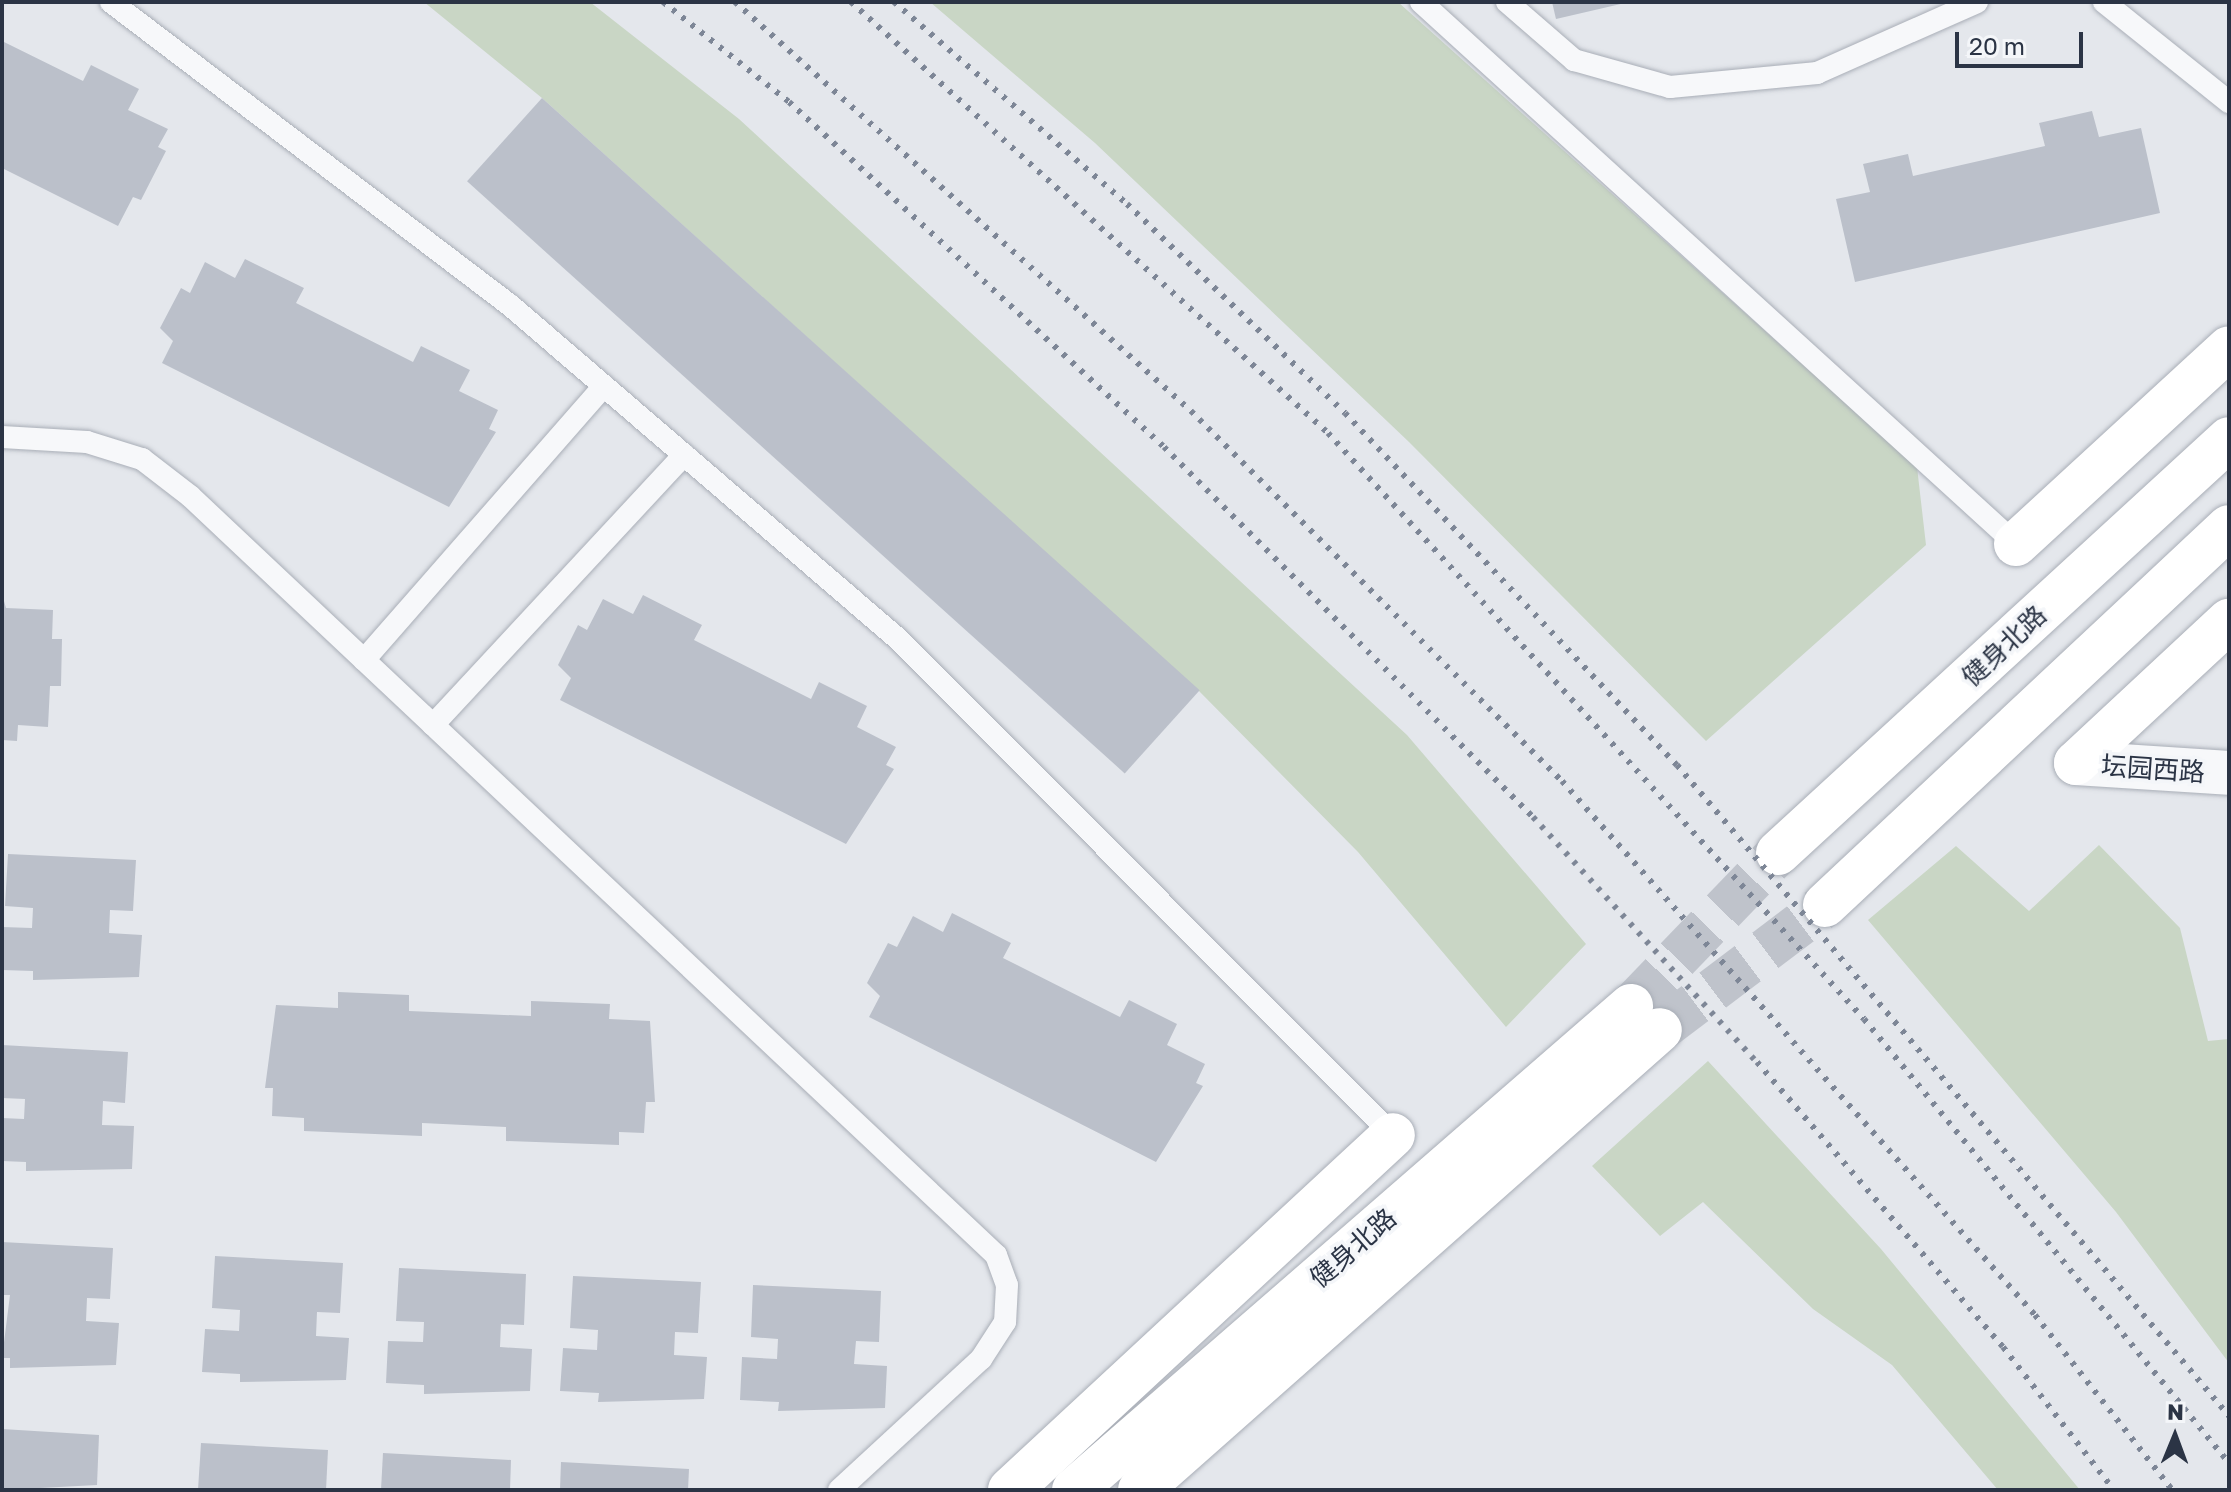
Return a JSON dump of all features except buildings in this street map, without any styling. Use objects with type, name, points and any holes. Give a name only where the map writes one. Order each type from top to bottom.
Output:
[{"type":"main road","points":[[2016,544],[2229,348]]},
{"type":"main road","name":"健身北路","points":[[1778,853],[2229,439]]},
{"type":"main road","points":[[1825,905],[2229,527]]},
{"type":"main road","points":[[2076,763],[2229,621]]},
{"type":"main road","name":"健身北路","points":[[1074,1490],[1646,1018],[1140,1490]]},
{"type":"main road","points":[[1010,1490],[1393,1135]]},
{"type":"street","name":"坛园西路","points":[[2076,763],[2229,773]]},
{"type":"lane","points":[[111,2],[511,306],[898,639],[1393,1135]]},
{"type":"lane","points":[[1421,2],[2016,544]]},
{"type":"lane","points":[[1507,2],[1574,60],[1670,87],[1817,73],[1977,2]]},
{"type":"lane","points":[[2104,2],[2229,102]]},
{"type":"lane","points":[[364,660],[604,386]]},
{"type":"lane","points":[[2,437],[87,442],[142,459],[364,660],[996,1255],[1007,1285],[1005,1322],[981,1359],[839,1490]]},
{"type":"lane","points":[[433,725],[684,455]]},
{"type":"green space","points":[[424,2],[590,2],[739,119],[1407,735],[1586,944],[1506,1027],[1358,852],[1199,691],[542,98]]},
{"type":"green space","points":[[930,2],[1398,2],[1917,467],[1926,545],[1706,741],[1409,442],[1095,143]]},
{"type":"green space","points":[[2099,845],[2180,928],[2208,1041],[2229,1039],[2229,1363],[2116,1212],[1868,920],[1956,846],[2029,911]]},
{"type":"green space","points":[[1708,1061],[1881,1249],[2080,1490],[1998,1490],[1892,1365],[1813,1309],[1703,1202],[1660,1236],[1592,1166]]},
{"type":"tunnel","points":[[1631,1006],[1778,853]]},
{"type":"tunnel","points":[[1660,1030],[1825,905]]},
{"type":"railway","points":[[663,2],[789,102],[1164,447],[1533,817],[1757,1062],[2003,1347],[2114,1490]]},
{"type":"railway","points":[[735,2],[1191,411],[1562,781],[2035,1315],[2172,1490]]},
{"type":"railway","points":[[851,2],[1328,433],[1864,1019],[2229,1463]]},
{"type":"railway","points":[[894,2],[1127,204],[1345,413],[1677,765],[2229,1416]]}]
